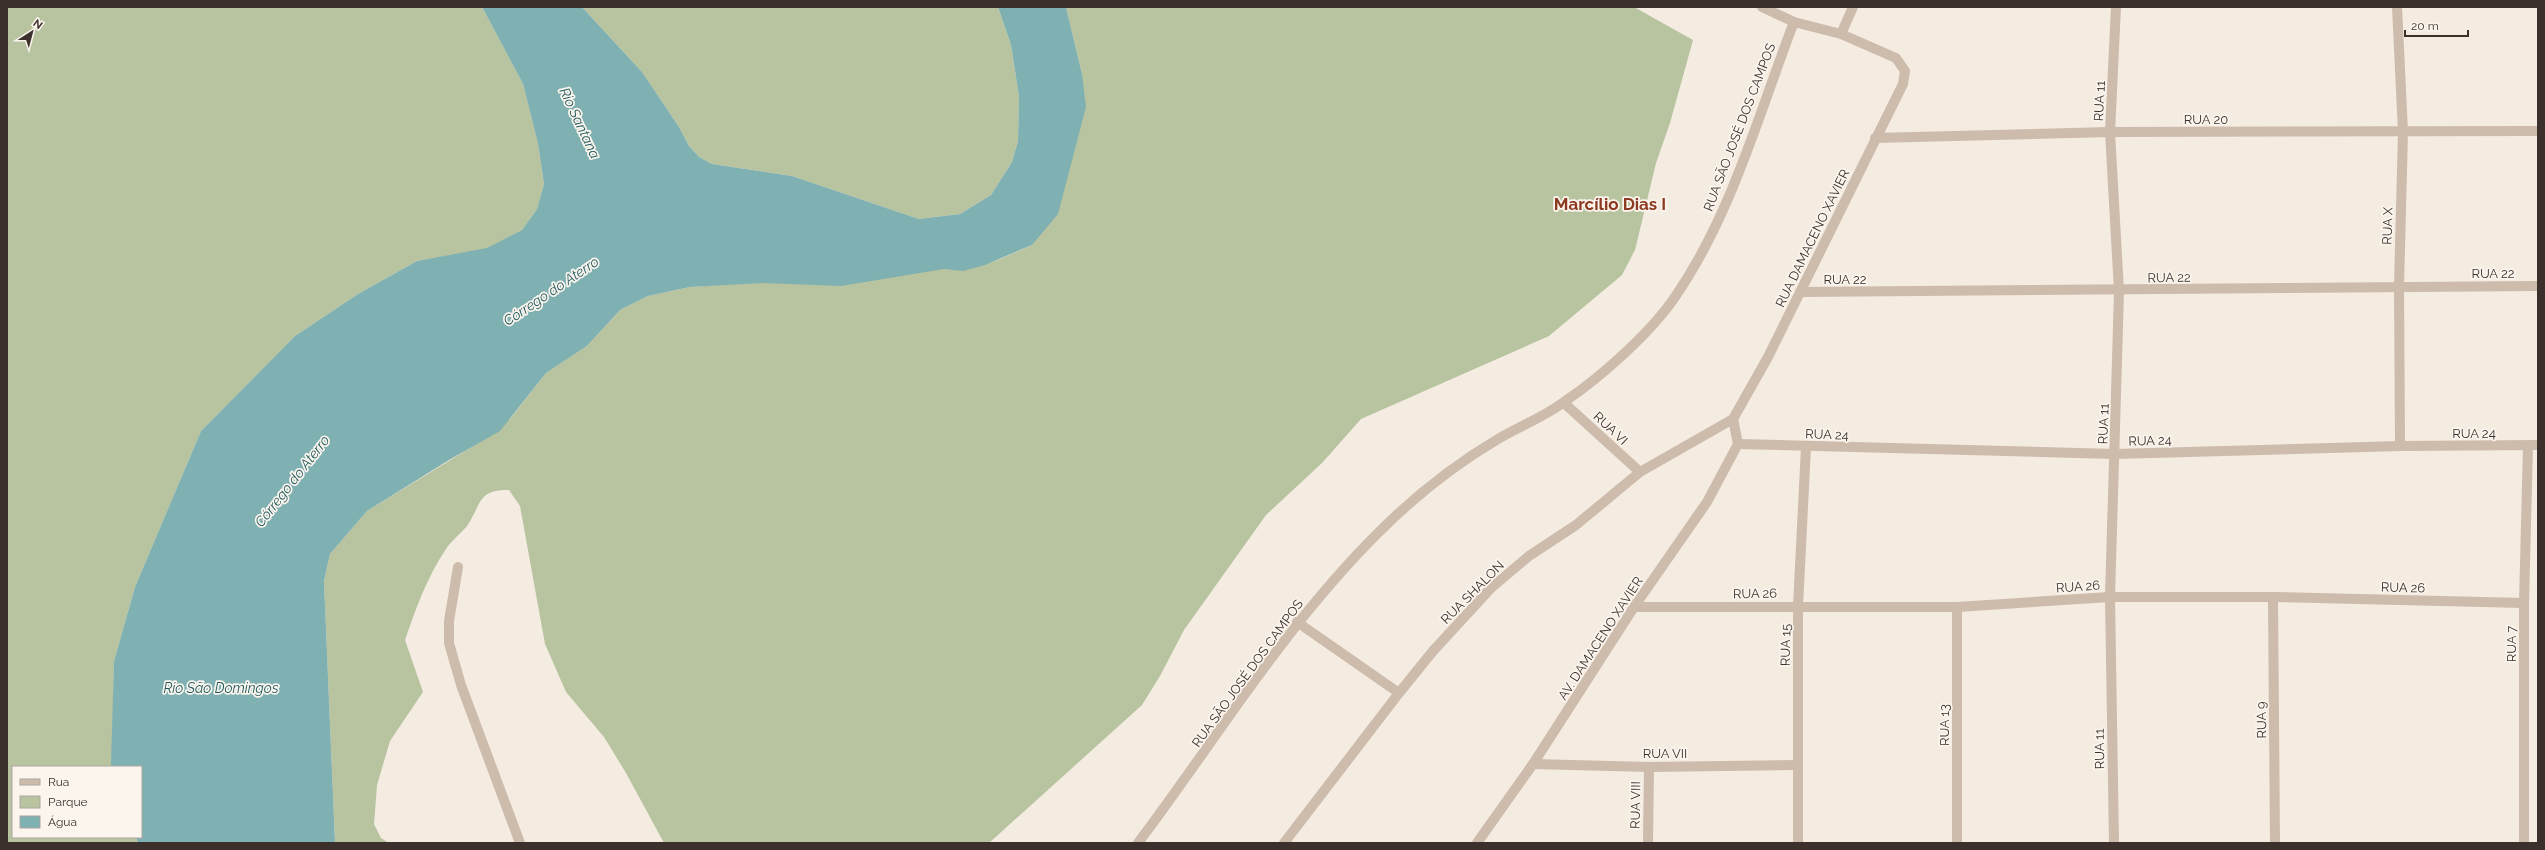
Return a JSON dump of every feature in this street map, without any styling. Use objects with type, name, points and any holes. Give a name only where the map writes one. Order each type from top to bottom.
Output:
[{"type":"street","points":[[1762,7],[1794,22],[1841,34],[1853,7]]},
{"type":"street","name":"RUA 11","points":[[2114,843],[2110,597],[2119,291],[2110,132],[2116,7]]},
{"type":"street","name":"RUA X","points":[[2397,7],[2403,132],[2399,286],[2400,446]]},
{"type":"street","name":"RUA SÃO JOSÉ DOS CAMPOS","points":[[1138,843],[1297,622],[1378,533],[1442,475],[1496,440],[1564,403],[1644,334],[1677,295],[1708,238],[1740,167],[1794,22]]},
{"type":"street","name":"RUA DAMACENO XAVIER","points":[[1734,419],[1800,292],[1903,84],[1905,71],[1900,61],[1888,54],[1841,34]]},
{"type":"street","name":"RUA 20","points":[[1875,138],[2110,132],[2538,131]]},
{"type":"street","name":"RUA 22","points":[[1800,292],[2119,291],[2399,286],[2538,286]]},
{"type":"street","name":"RUA VI","points":[[1564,403],[1640,472]]},
{"type":"street","points":[[1734,419],[1738,444]]},
{"type":"street","name":"RUA SHALON","points":[[1284,843],[1398,693],[1433,651],[1491,588],[1529,556],[1576,525],[1640,472],[1734,419]]},
{"type":"street","name":"RUA 24","points":[[1738,444],[2115,454],[2400,446],[2533,446]]},
{"type":"street","name":"AV. DAMACENO XAVIER","points":[[1480,841],[1534,764],[1634,607],[1707,502],[1738,444]]},
{"type":"street","name":"RUA 7","points":[[2524,843],[2524,603],[2533,446]]},
{"type":"street","name":"RUA 15","points":[[1798,843],[1796,765],[1798,606],[1806,447]]},
{"type":"street","points":[[458,567],[449,621],[449,643],[460,685],[520,843]]},
{"type":"street","name":"RUA 26","points":[[1634,607],[1957,607],[2110,597],[2273,597],[2524,603]]},
{"type":"street","name":"RUA 9","points":[[2273,597],[2275,843]]},
{"type":"street","name":"RUA 13","points":[[1957,607],[1957,843]]},
{"type":"street","points":[[1297,622],[1398,693]]},
{"type":"street","name":"RUA VII","points":[[1534,764],[1649,766],[1796,765]]},
{"type":"street","name":"RUA VIII","points":[[1648,843],[1649,766]]},
{"type":"green space","points":[[7,7],[482,7],[523,84],[538,144],[544,184],[537,209],[522,230],[487,249],[417,261],[358,294],[295,336],[201,431],[135,587],[114,661],[112,766],[12,766],[12,838],[136,838],[138,843],[7,843]]},
{"type":"green space","points":[[582,7],[998,7],[1011,45],[1019,97],[1018,141],[1012,162],[991,195],[960,214],[919,219],[792,176],[712,164],[699,157],[689,146],[679,127],[642,72]]},
{"type":"green space","points":[[1066,7],[1634,7],[1693,40],[1670,123],[1656,163],[1635,250],[1622,275],[1549,336],[1361,419],[1322,463],[1266,515],[1184,630],[1160,676],[1142,705],[989,843],[664,843],[626,773],[604,737],[566,692],[545,644],[520,506],[509,490],[499,490],[491,492],[481,500],[472,519],[453,540],[439,560],[418,605],[405,640],[423,692],[390,741],[377,785],[374,824],[381,838],[389,843],[335,843],[324,581],[330,554],[367,511],[470,448],[510,419],[546,373],[587,346],[620,310],[648,296],[690,287],[967,268],[989,263],[1032,245],[1082,74]]},
{"type":"water","name":"Rio São Domingos","points":[[482,7],[582,7],[642,72],[679,127],[689,146],[699,157],[712,164],[792,176],[919,219],[960,214],[991,195],[1012,162],[1018,141],[1019,97],[1011,45],[998,7],[1066,7],[1082,74],[1086,107],[1058,214],[1032,245],[985,265],[963,271],[944,269],[841,286],[763,283],[690,287],[648,296],[620,310],[587,346],[546,373],[500,431],[449,460],[367,511],[330,554],[324,581],[335,843],[138,843],[136,838],[142,838],[142,766],[112,766],[111,764],[114,661],[135,587],[201,431],[295,336],[358,294],[417,261],[487,248],[522,230],[537,209],[544,184],[538,144],[523,84]]},
{"type":"district","name":"Marcílio Dias I","points":[[1610,204]]},
{"type":"water label","name":"Rio Santana","points":[[580,123]]},
{"type":"water label","name":"Córrego do Aterro","points":[[551,291]]},
{"type":"water label","name":"Córrego do Aterro","points":[[292,481]]}]
